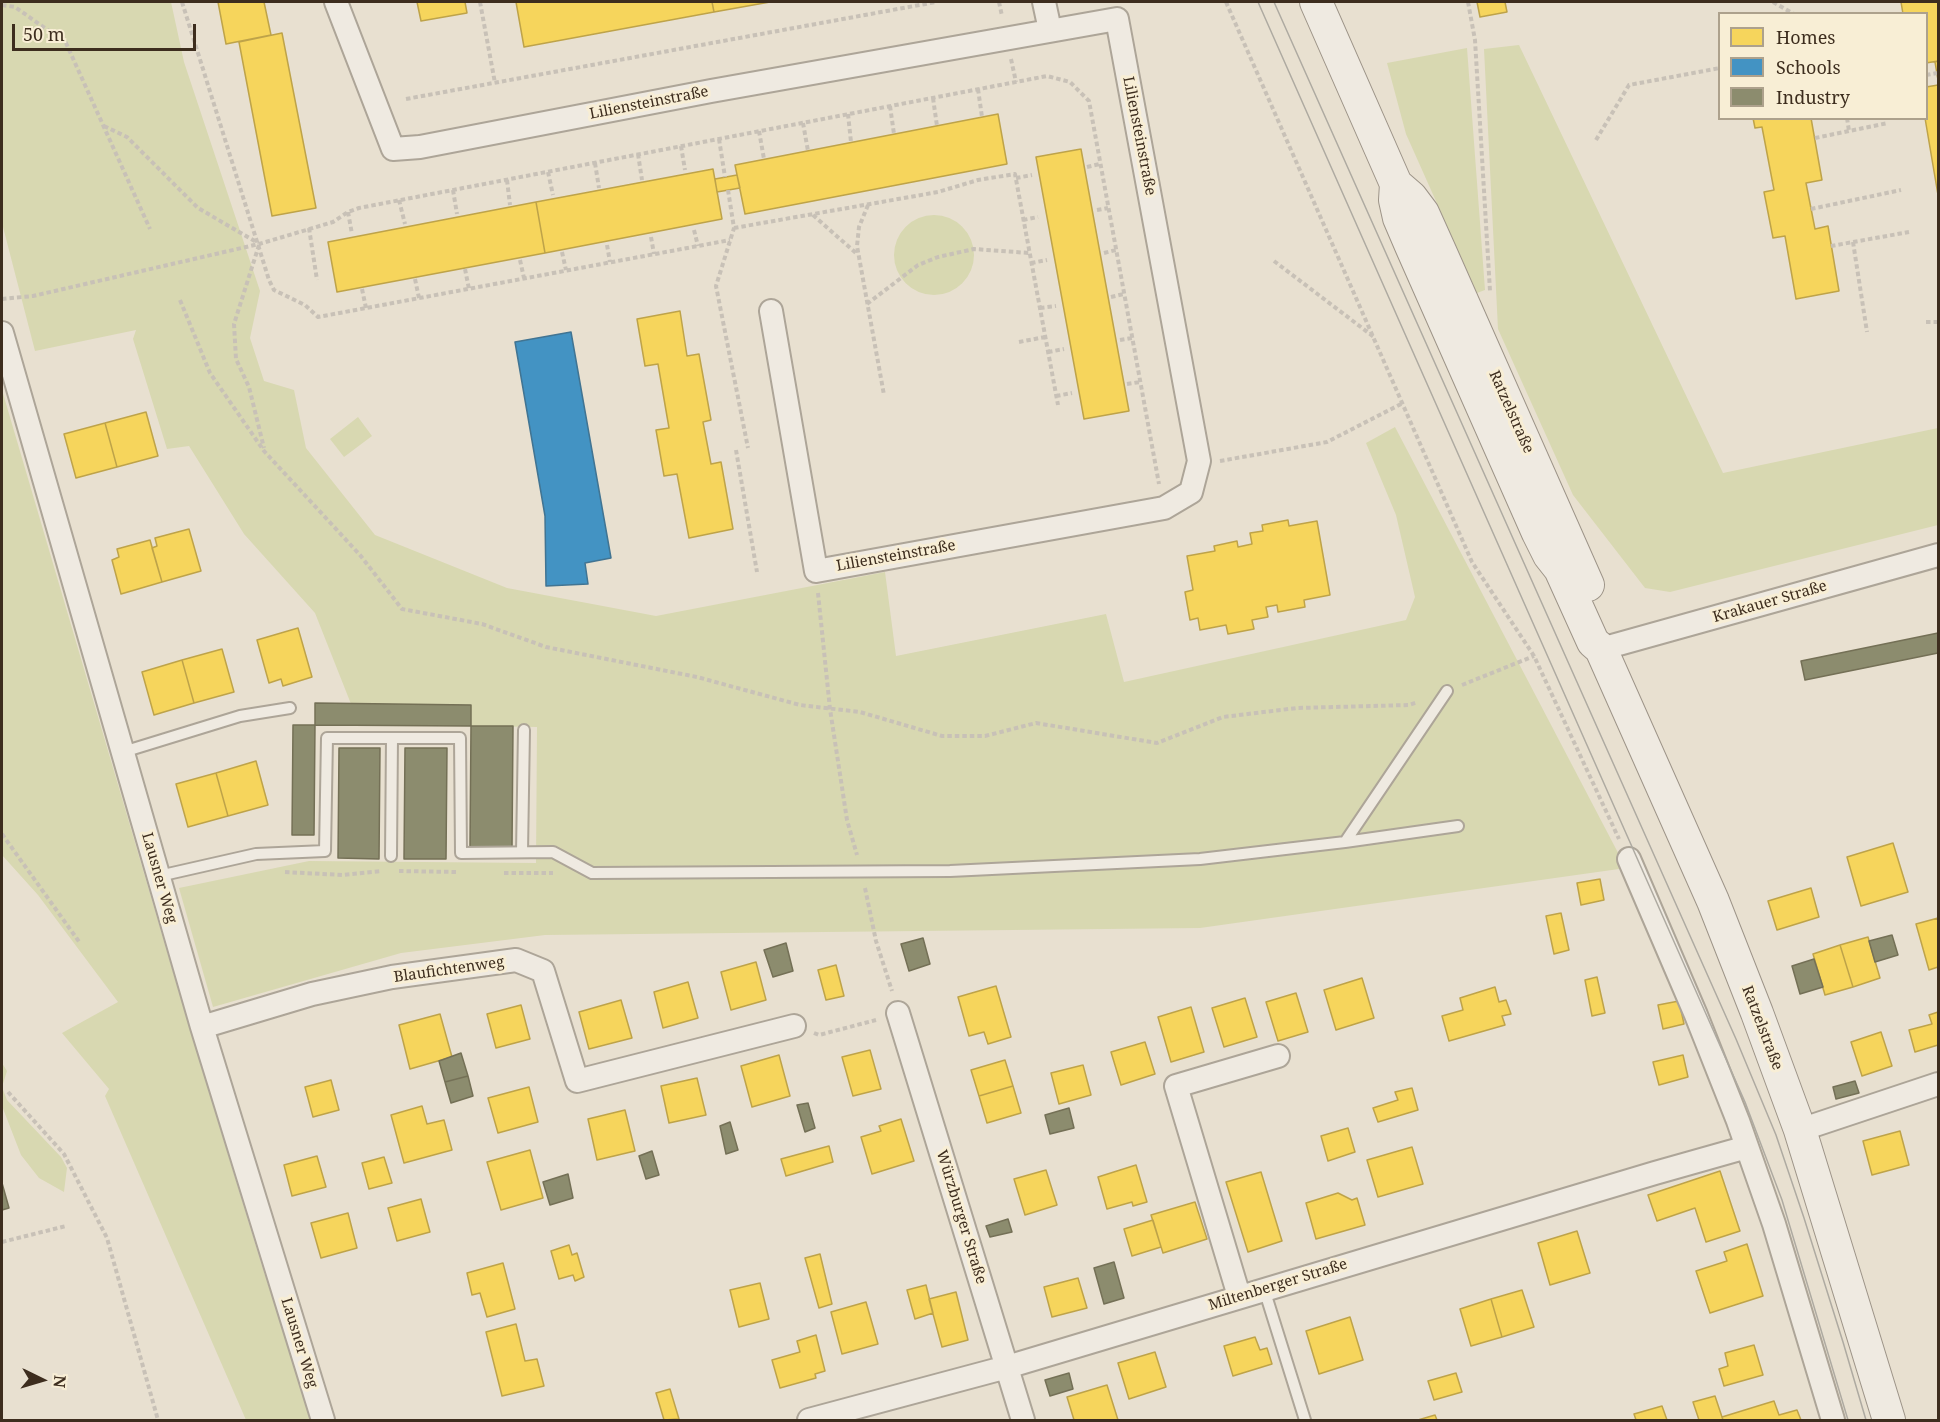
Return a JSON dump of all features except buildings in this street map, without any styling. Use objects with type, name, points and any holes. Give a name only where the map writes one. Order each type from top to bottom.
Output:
[{"type":"main road","name":"Ratzelstraße","points":[[1316,2],[1396,184],[1411,197],[1423,213],[1601,618],[1603,634],[1601,649]]},
{"type":"main road","name":"Ratzelstraße","points":[[1396,184],[1395,200],[1399,218],[1411,246],[1538,533],[1560,569],[1593,642],[1601,649],[1713,901],[1800,1130],[1889,1420]]},
{"type":"street","name":"Liliensteinstraße","points":[[336,2],[393,148],[420,147],[711,91],[1050,30],[1115,10],[1199,461],[1191,492],[1164,508],[816,571],[771,311]]},
{"type":"street","points":[[1044,2],[1050,30]]},
{"type":"street","name":"Lausner Weg","points":[[2,333],[202,1027],[322,1420]]},
{"type":"street","name":"Krakauer Straße","points":[[1601,649],[1938,555]]},
{"type":"street","points":[[1629,859],[1727,1092],[1773,1224],[1833,1420]]},
{"type":"street","name":"Blaufichtenweg","points":[[202,1027],[312,994],[392,977],[516,960],[543,971],[577,1081],[794,1026]]},
{"type":"street","name":"Würzburger Straße","points":[[898,1013],[1023,1420]]},
{"type":"street","points":[[1239,1296],[1176,1086],[1278,1056]]},
{"type":"street","points":[[1800,1130],[1938,1084]]},
{"type":"street","name":"Miltenberger Straße","points":[[809,1420],[1007,1367],[1239,1296],[1747,1148]]},
{"type":"lane","points":[[1346,842],[1447,691]]},
{"type":"lane","points":[[123,752],[240,716],[290,708]]},
{"type":"lane","points":[[522,852],[524,730]]},
{"type":"lane","points":[[159,876],[256,855],[325,851],[327,738],[460,738],[461,853],[553,852],[592,873],[950,871],[1200,859],[1458,826]]},
{"type":"lane","points":[[391,856],[392,738]]},
{"type":"lane","points":[[1264,1289],[1305,1420]]},
{"type":"path","points":[[182,2],[269,280],[274,290],[304,305],[318,317],[730,240]]},
{"type":"path","points":[[480,2],[495,83]]},
{"type":"path","points":[[406,99],[936,2]]},
{"type":"path","points":[[1226,2],[1472,562],[1534,657],[1629,859]]},
{"type":"path","points":[[1467,313],[1482,306],[1490,292],[1475,40],[1468,2]]},
{"type":"path","points":[[1773,2],[1790,12]]},
{"type":"path","points":[[2,5],[15,7],[66,43],[150,229]]},
{"type":"path","points":[[1596,140],[1629,85],[1718,68]]},
{"type":"path","points":[[1928,75],[1937,73]]},
{"type":"path","points":[[2,299],[33,296],[259,244],[333,222],[359,208],[1047,76],[1070,82],[1089,101],[1164,508]]},
{"type":"path","points":[[978,89],[982,117]]},
{"type":"path","points":[[933,98],[937,126]]},
{"type":"path","points":[[890,106],[894,134]]},
{"type":"path","points":[[848,114],[851,142]]},
{"type":"path","points":[[1847,120],[1849,131]]},
{"type":"path","points":[[803,123],[808,151]]},
{"type":"path","points":[[1815,138],[1888,123]]},
{"type":"path","points":[[103,125],[127,137],[198,208],[259,244]]},
{"type":"path","points":[[759,131],[764,159]]},
{"type":"path","points":[[719,139],[725,177]]},
{"type":"path","points":[[681,146],[685,170]]},
{"type":"path","points":[[638,154],[642,180]]},
{"type":"path","points":[[595,163],[599,188]]},
{"type":"path","points":[[1087,166],[1100,164]]},
{"type":"path","points":[[548,172],[553,195]]},
{"type":"path","points":[[734,228],[938,192],[978,180],[1015,174],[1058,405]]},
{"type":"path","points":[[1016,178],[1032,175]]},
{"type":"path","points":[[507,180],[510,205]]},
{"type":"path","points":[[453,190],[457,214]]},
{"type":"path","points":[[728,190],[734,228],[716,286],[748,448]]},
{"type":"path","points":[[1811,209],[1901,190]]},
{"type":"path","points":[[399,200],[405,224]]},
{"type":"path","points":[[869,204],[859,227],[858,255],[884,395]]},
{"type":"path","points":[[1097,210],[1108,208]]},
{"type":"path","points":[[348,212],[352,234]]},
{"type":"path","points":[[813,214],[858,255]]},
{"type":"path","points":[[1023,220],[1038,217]]},
{"type":"path","points":[[309,228],[317,280]]},
{"type":"path","points":[[694,230],[698,246]]},
{"type":"path","points":[[1832,246],[1910,232]]},
{"type":"path","points":[[651,237],[654,254]]},
{"type":"path","points":[[1853,242],[1867,332]]},
{"type":"path","points":[[259,244],[234,324],[236,359],[249,387],[264,451]]},
{"type":"path","points":[[607,245],[610,262]]},
{"type":"path","points":[[867,304],[918,265],[938,257],[974,249],[1029,253]]},
{"type":"path","points":[[1104,253],[1116,250]]},
{"type":"path","points":[[562,252],[566,270]]},
{"type":"path","points":[[520,260],[524,278]]},
{"type":"path","points":[[1031,263],[1047,260]]},
{"type":"path","points":[[1274,261],[1374,337]]},
{"type":"path","points":[[465,269],[469,289]]},
{"type":"path","points":[[416,279],[419,298]]},
{"type":"path","points":[[362,289],[366,308]]},
{"type":"path","points":[[1111,297],[1124,294]]},
{"type":"path","points":[[180,300],[210,373],[264,451],[360,555],[402,609],[482,624],[546,647],[697,677],[800,705],[860,712],[942,735],[985,736],[1036,723],[1157,743],[1223,717],[1297,708],[1409,705],[1534,657]]},
{"type":"path","points":[[1040,308],[1056,306]]},
{"type":"path","points":[[1926,322],[1938,322]]},
{"type":"path","points":[[1019,342],[1045,337]]},
{"type":"path","points":[[1120,340],[1132,338]]},
{"type":"path","points":[[1048,352],[1064,349]]},
{"type":"path","points":[[1127,384],[1140,382]]},
{"type":"path","points":[[1056,396],[1072,393]]},
{"type":"path","points":[[1215,462],[1327,442],[1403,403]]},
{"type":"path","points":[[736,450],[757,572]]},
{"type":"path","points":[[794,1026],[819,1035],[898,1013],[876,941],[862,870],[847,820],[830,709],[816,571]]},
{"type":"path","points":[[2,834],[80,943]]},
{"type":"path","points":[[283,853],[282,872],[342,875],[380,871],[458,872]]},
{"type":"path","points":[[503,873],[592,873]]},
{"type":"path","points":[[8,1092],[64,1154],[107,1238],[158,1420]]},
{"type":"path","points":[[2,1242],[66,1226]]},
{"type":"green space","points":[[2,2],[171,2],[184,62],[260,291],[250,338],[264,381],[294,390],[306,448],[375,535],[507,588],[656,616],[885,572],[896,656],[1106,614],[1124,682],[1406,620],[1415,597],[1396,515],[1366,443],[1395,427],[1626,868],[1200,928],[545,935],[401,953],[213,1007],[179,888],[309,861],[536,863],[537,727],[471,726],[471,705],[351,704],[315,613],[244,534],[189,446],[167,449],[133,339],[136,330],[35,351],[2,223]]},
{"type":"green space","points":[[1519,45],[1723,473],[1938,428],[1938,525],[1670,592],[1645,588],[1573,495],[1498,329],[1484,49]]},
{"type":"green space","points":[[1467,48],[1485,290],[1477,293],[1406,134],[1387,63]]},
{"type":"green space","points":[[934,215],[949,218],[962,227],[971,240],[974,255],[971,270],[962,283],[949,292],[934,295],[919,292],[906,283],[897,270],[894,255],[897,240],[906,227],[919,218]]},
{"type":"green space","points":[[2,390],[186,1016],[262,1266],[313,1420],[246,1420],[105,1096],[109,1089],[62,1033],[118,1002],[38,895],[2,855]]},
{"type":"green space","points":[[358,417],[372,436],[344,457],[330,439]]},
{"type":"green space","points":[[2,1063],[7,1071],[2,1087]]},
{"type":"green space","points":[[2,1087],[7,1100],[61,1157],[67,1168],[64,1192],[39,1178],[21,1155],[2,1106]]},
{"type":"tram line","points":[[1258,2],[1745,1102],[1782,1200],[1848,1420]]},
{"type":"tram line","points":[[1274,2],[1736,1039],[1776,1135],[1866,1420]]}]
